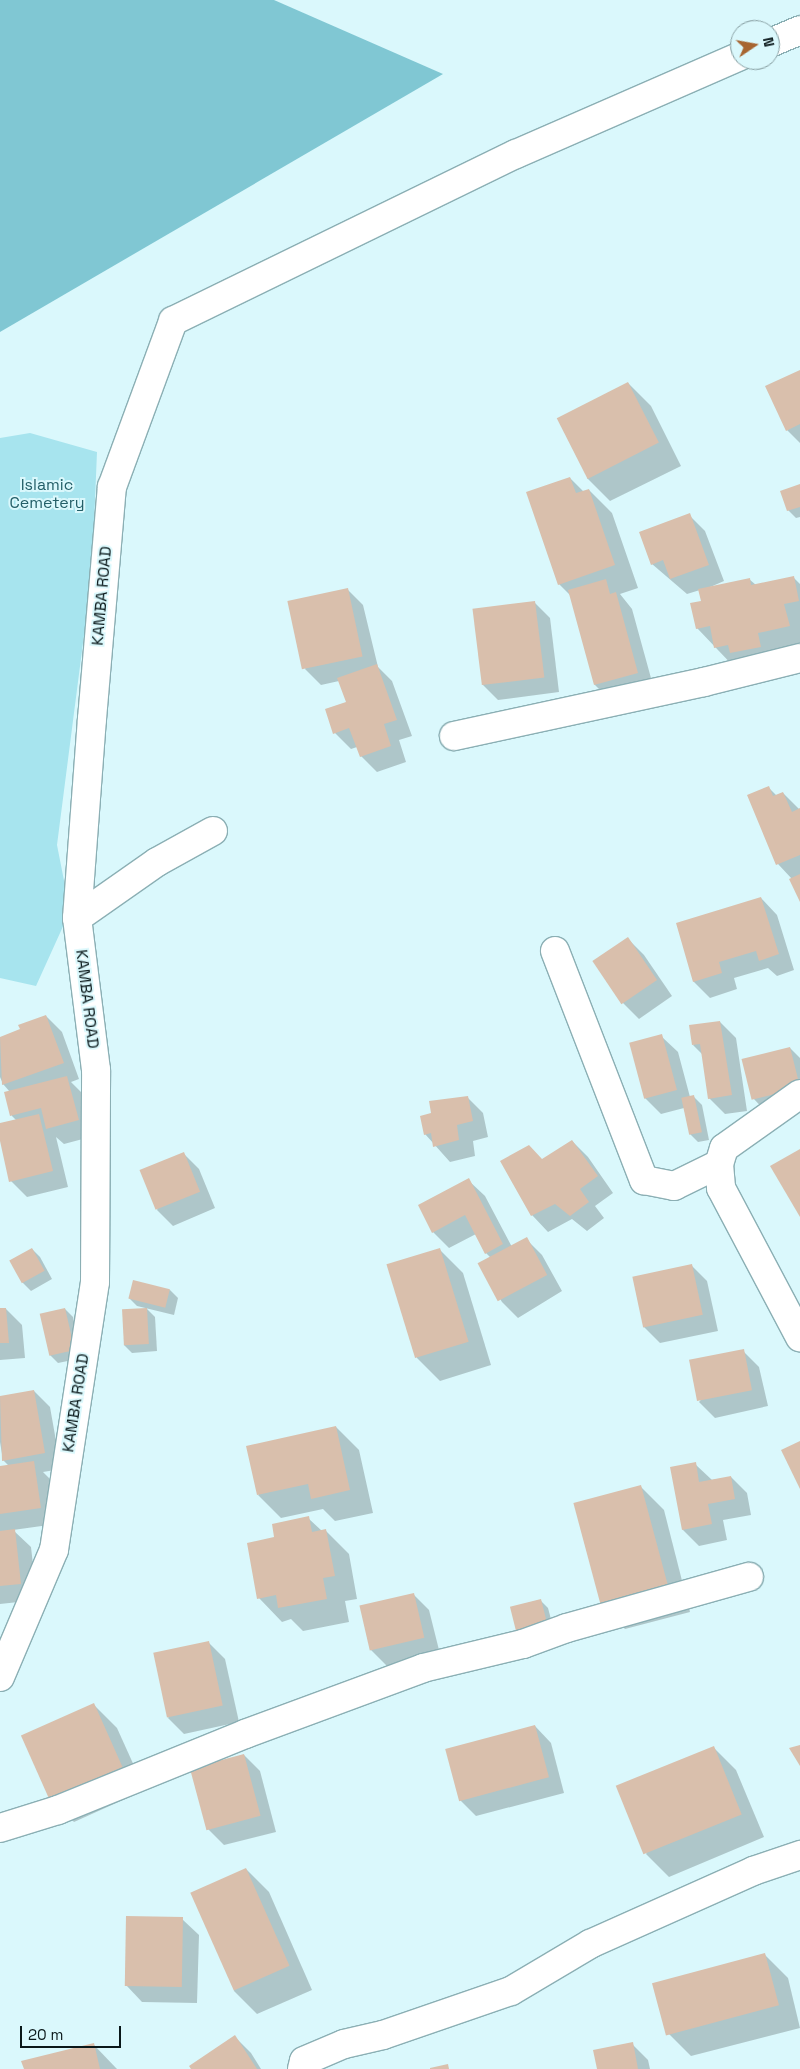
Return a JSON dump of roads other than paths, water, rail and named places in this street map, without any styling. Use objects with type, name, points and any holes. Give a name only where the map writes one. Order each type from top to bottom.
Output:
[{"type":"street","points":[[780,39],[800,30]]},
{"type":"street","name":"KAMBA ROAD","points":[[0,1676],[54,1550],[95,1282],[96,1070],[76,918],[112,487],[173,321],[516,154],[730,60]]},
{"type":"street","points":[[454,736],[704,682],[800,658]]},
{"type":"street","points":[[76,918],[157,862],[213,831]]},
{"type":"street","points":[[556,951],[644,1180],[674,1186],[719,1164]]},
{"type":"street","points":[[800,1094],[724,1148],[719,1164],[721,1188],[800,1337]]},
{"type":"street","points":[[0,1828],[58,1810],[245,1734],[423,1668],[523,1644],[577,1625],[750,1577]]},
{"type":"street","points":[[302,2069],[304,2061],[344,2044],[383,2035],[511,1991],[590,1944],[753,1871],[800,1854]]},
{"type":"park label","name":"Islamic Cemetery","points":[[47,494]]}]
